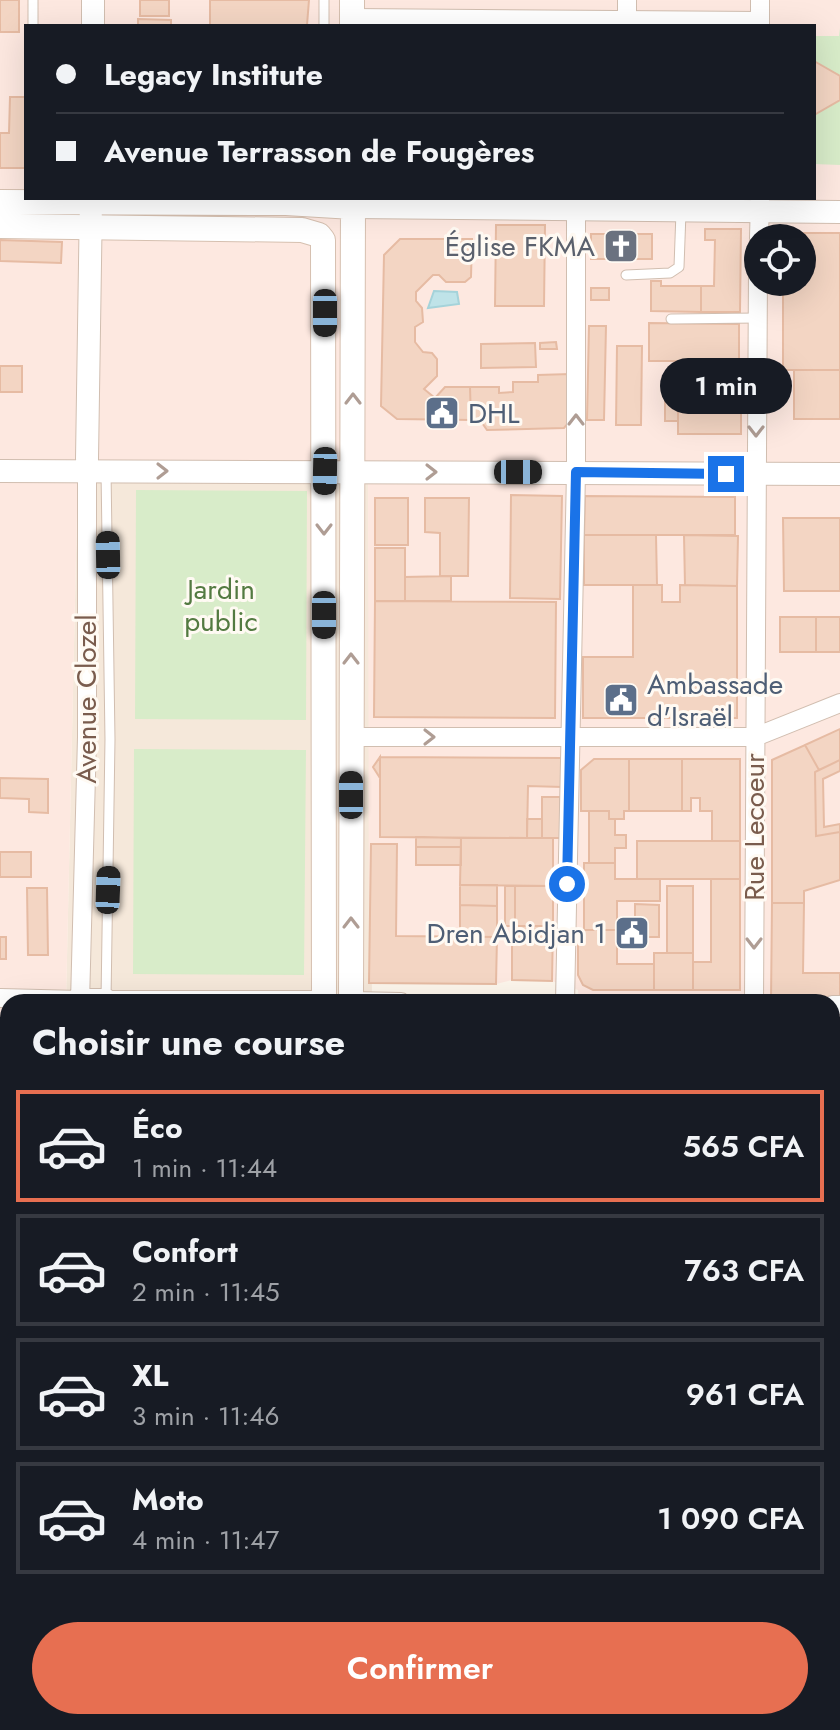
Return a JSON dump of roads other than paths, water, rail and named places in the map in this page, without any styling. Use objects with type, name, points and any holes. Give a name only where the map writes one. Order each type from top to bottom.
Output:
[{"type":"main road","points":[[0,202],[353,203]]},
{"type":"main road","points":[[319,235],[353,203]]},
{"type":"main road","points":[[351,994],[353,203]]},
{"type":"main road","points":[[0,226],[284,229],[319,235]]},
{"type":"main road","points":[[319,235],[325,257],[324,994]]},
{"type":"street","points":[[93,0],[93,24]]},
{"type":"street","points":[[627,0],[627,21]]},
{"type":"street","points":[[352,15],[576,24],[627,21],[760,24],[760,0]]},
{"type":"street","name":"Avenue Clozel","points":[[80,994],[93,467],[91,201]]},
{"type":"street","points":[[353,203],[576,203],[681,209],[760,203],[840,212]]},
{"type":"street","points":[[565,994],[576,472],[576,203]]},
{"type":"street","points":[[759,224],[760,203]]},
{"type":"street","name":"Rue Lecoeur","points":[[754,994],[757,296]]},
{"type":"street","points":[[0,471],[93,467],[840,474]]},
{"type":"street","points":[[351,737],[755,737],[840,703]]},
{"type":"lane","points":[[33,0],[33,24]]},
{"type":"lane","points":[[324,0],[324,24]]},
{"type":"lane","points":[[626,275],[670,273],[679,267],[681,209]]},
{"type":"lane","points":[[671,319],[757,318]]},
{"type":"lane","points":[[93,467],[110,755],[106,994]]},
{"type":"water","points":[[434,291],[457,292],[459,304],[428,308]]},
{"type":"place","name":"Église FKMA","points":[[621,246]]},
{"type":"place","name":"DHL","points":[[442,413]]},
{"type":"place","name":"Ambassade d'Israël","points":[[621,700]]},
{"type":"place","name":"Dren Abidjan 1","points":[[632,933]]},
{"type":"park label","name":"Jardin public","points":[[221,605]]}]
